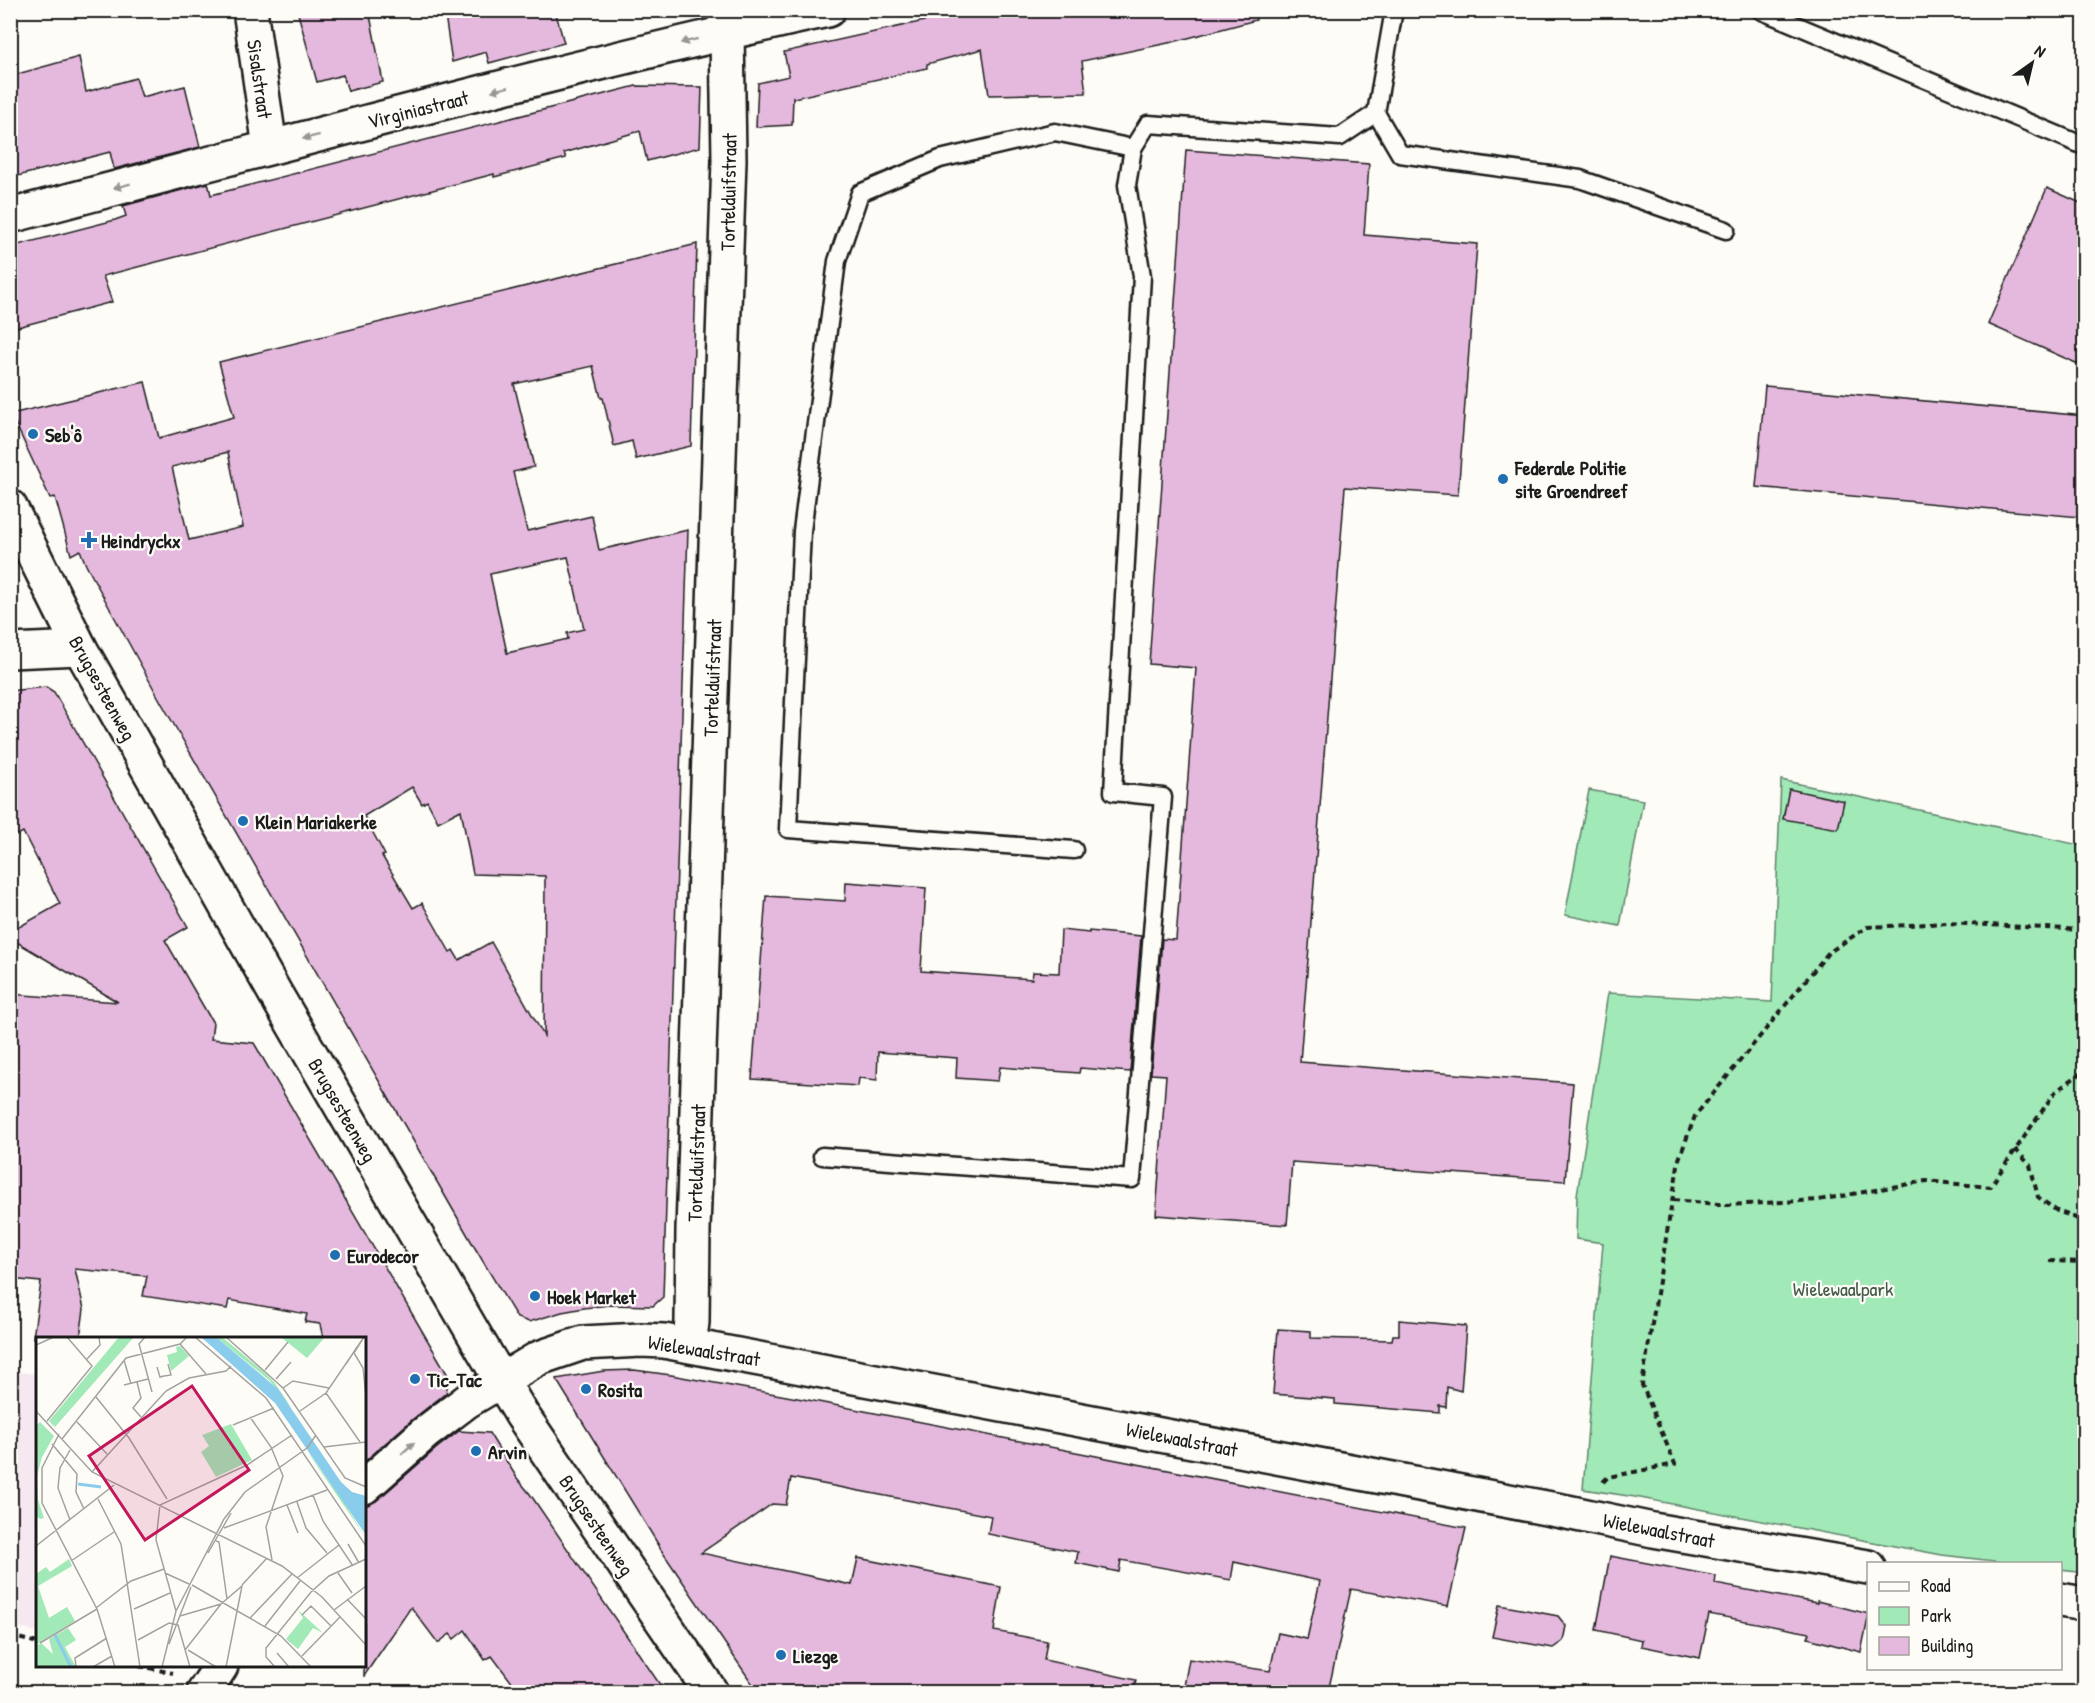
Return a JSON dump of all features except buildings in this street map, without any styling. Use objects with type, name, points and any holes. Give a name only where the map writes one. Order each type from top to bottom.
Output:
[{"type":"street","name":"Sisalstraat","points":[[250,10],[270,147]]},
{"type":"street","name":"Virginiastraat","points":[[10,216],[726,21],[828,10]]},
{"type":"street","name":"Tortelduifstraat","points":[[689,1345],[692,1322],[693,1230],[729,160],[726,21]]},
{"type":"street","name":"Brugsesteenweg","points":[[10,507],[80,648],[281,1004],[501,1380],[522,1415],[711,1692]]},
{"type":"street","points":[[10,651],[80,648]]},
{"type":"street","name":"Wielewaalstraat","points":[[366,1485],[458,1407],[539,1358],[583,1343],[641,1340],[689,1345],[1653,1530],[1867,1567]]},
{"type":"street","points":[[2062,1600],[2085,1604]]},
{"type":"street","points":[[204,1692],[220,1667]]},
{"type":"lane","points":[[1394,10],[1376,113],[1400,154],[1580,179],[1726,230]]},
{"type":"lane","points":[[1760,10],[2085,146]]},
{"type":"lane","points":[[822,1156],[1132,1179],[1163,797],[1113,792],[1142,276],[1127,185],[1132,148],[1148,124],[1340,137],[1376,113]]},
{"type":"lane","points":[[1074,850],[788,829],[802,531],[837,261],[860,193],[940,159],[1055,132],[1132,148]]},
{"type":"path","points":[[1567,1512],[1608,1477],[1675,1464],[1642,1385],[1679,1159],[1695,1116],[1828,953],[1867,927],[1948,923],[2085,930]]},
{"type":"path","points":[[1673,1200],[1728,1205],[1819,1200],[1926,1181],[1990,1187],[2055,1092],[2085,1071]]},
{"type":"path","points":[[2014,1149],[2030,1165],[2038,1197],[2057,1211],[2076,1218],[2085,1226]]},
{"type":"path","points":[[2049,1261],[2085,1262]]},
{"type":"path","points":[[10,1636],[36,1642]]},
{"type":"shaded area","points":[[11,1371],[36,1374],[36,1632],[11,1626]]},
{"type":"green space","name":"Wielewaalpark","points":[[1781,780],[2084,846],[2084,1573],[2062,1570],[2062,1562],[2002,1562],[1942,1555],[1583,1489],[1603,1243],[1576,1239],[1577,1195],[1608,993],[1772,1002]]},
{"type":"green space","points":[[1589,790],[1643,800],[1620,926],[1565,915]]},
{"type":"place","name":"Seb'ô","points":[[33,434]]},
{"type":"place","name":"Federale Politie site Groendreef","points":[[1503,479]]},
{"type":"place","name":"Heindryckx","points":[[89,540]]},
{"type":"place","name":"Klein Mariakerke","points":[[243,821]]},
{"type":"place","name":"Eurodecor","points":[[335,1255]]},
{"type":"place","name":"Hoek Market","points":[[535,1296]]},
{"type":"place","name":"Tic-Tac","points":[[415,1379]]},
{"type":"place","name":"Rosita","points":[[586,1389]]},
{"type":"place","name":"Arvin","points":[[476,1451]]},
{"type":"place","name":"Liezge","points":[[781,1655]]}]
